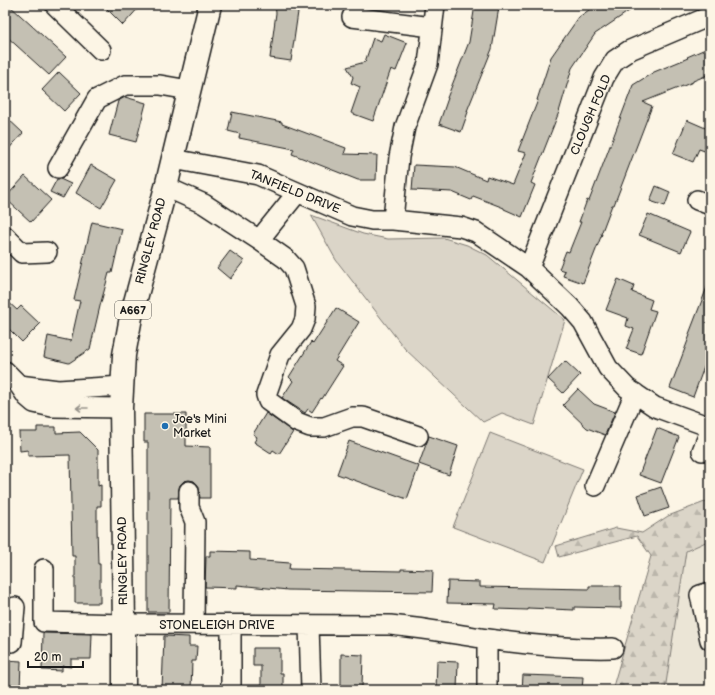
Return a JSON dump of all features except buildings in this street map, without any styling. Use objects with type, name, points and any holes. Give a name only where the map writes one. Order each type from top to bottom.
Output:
[{"type":"main road","name":"RINGLEY ROAD","points":[[124,624],[121,408],[124,355],[131,316],[173,160],[210,5]]},
{"type":"main road","name":"A667","points":[[124,624],[124,690]]},
{"type":"street","points":[[54,5],[101,50]]},
{"type":"street","points":[[393,220],[399,157],[405,127],[428,64],[435,5]]},
{"type":"street","points":[[352,16],[432,28]]},
{"type":"street","name":"CLOUGH FOLD","points":[[529,268],[604,78],[615,60],[630,50],[710,16]]},
{"type":"street","points":[[58,168],[97,99],[125,85],[160,85],[189,90]]},
{"type":"street","name":"TANFIELD DRIVE","points":[[173,160],[258,175],[352,216],[372,220],[393,220],[461,227],[476,232],[529,268],[570,307],[583,322],[608,368],[627,388],[655,407],[710,427]]},
{"type":"street","points":[[166,187],[204,204],[260,240],[286,259],[294,268],[306,306],[305,319],[301,329],[280,355],[266,395],[268,401],[297,422],[310,426],[324,427],[352,418],[363,417],[418,436]]},
{"type":"street","points":[[260,240],[297,193]]},
{"type":"street","points":[[5,236],[22,253],[47,252]]},
{"type":"street","points":[[5,371],[34,403],[52,407],[121,408]]},
{"type":"street","points":[[19,385],[58,390],[122,386]]},
{"type":"street","points":[[595,486],[635,393]]},
{"type":"street","points":[[702,451],[710,431]]},
{"type":"street","points":[[189,490],[189,507],[195,522],[194,624]]},
{"type":"street","name":"STONELEIGH DRIVE","points":[[44,569],[44,622],[309,626],[390,625],[422,628],[487,639],[564,647],[614,648]]},
{"type":"street","points":[[710,592],[700,595],[710,640]]},
{"type":"street","points":[[231,625],[231,690]]},
{"type":"street","points":[[309,626],[311,690]]},
{"type":"street","points":[[487,639],[487,690]]},
{"type":"shaded area","points":[[710,540],[710,690],[665,690],[686,551]]},
{"type":"green space","points":[[311,215],[363,234],[388,239],[444,238],[467,245],[487,255],[565,320],[534,425],[502,413],[483,422],[405,349],[336,260]]},
{"type":"green space","points":[[490,433],[583,469],[545,562],[453,527]]},
{"type":"green space","points":[[710,500],[710,540],[686,551],[665,690],[612,690],[651,556],[637,536],[559,557],[556,546],[616,528],[642,533],[668,516]]},
{"type":"place","name":"Joe's Mini Market","points":[[165,426]]}]
